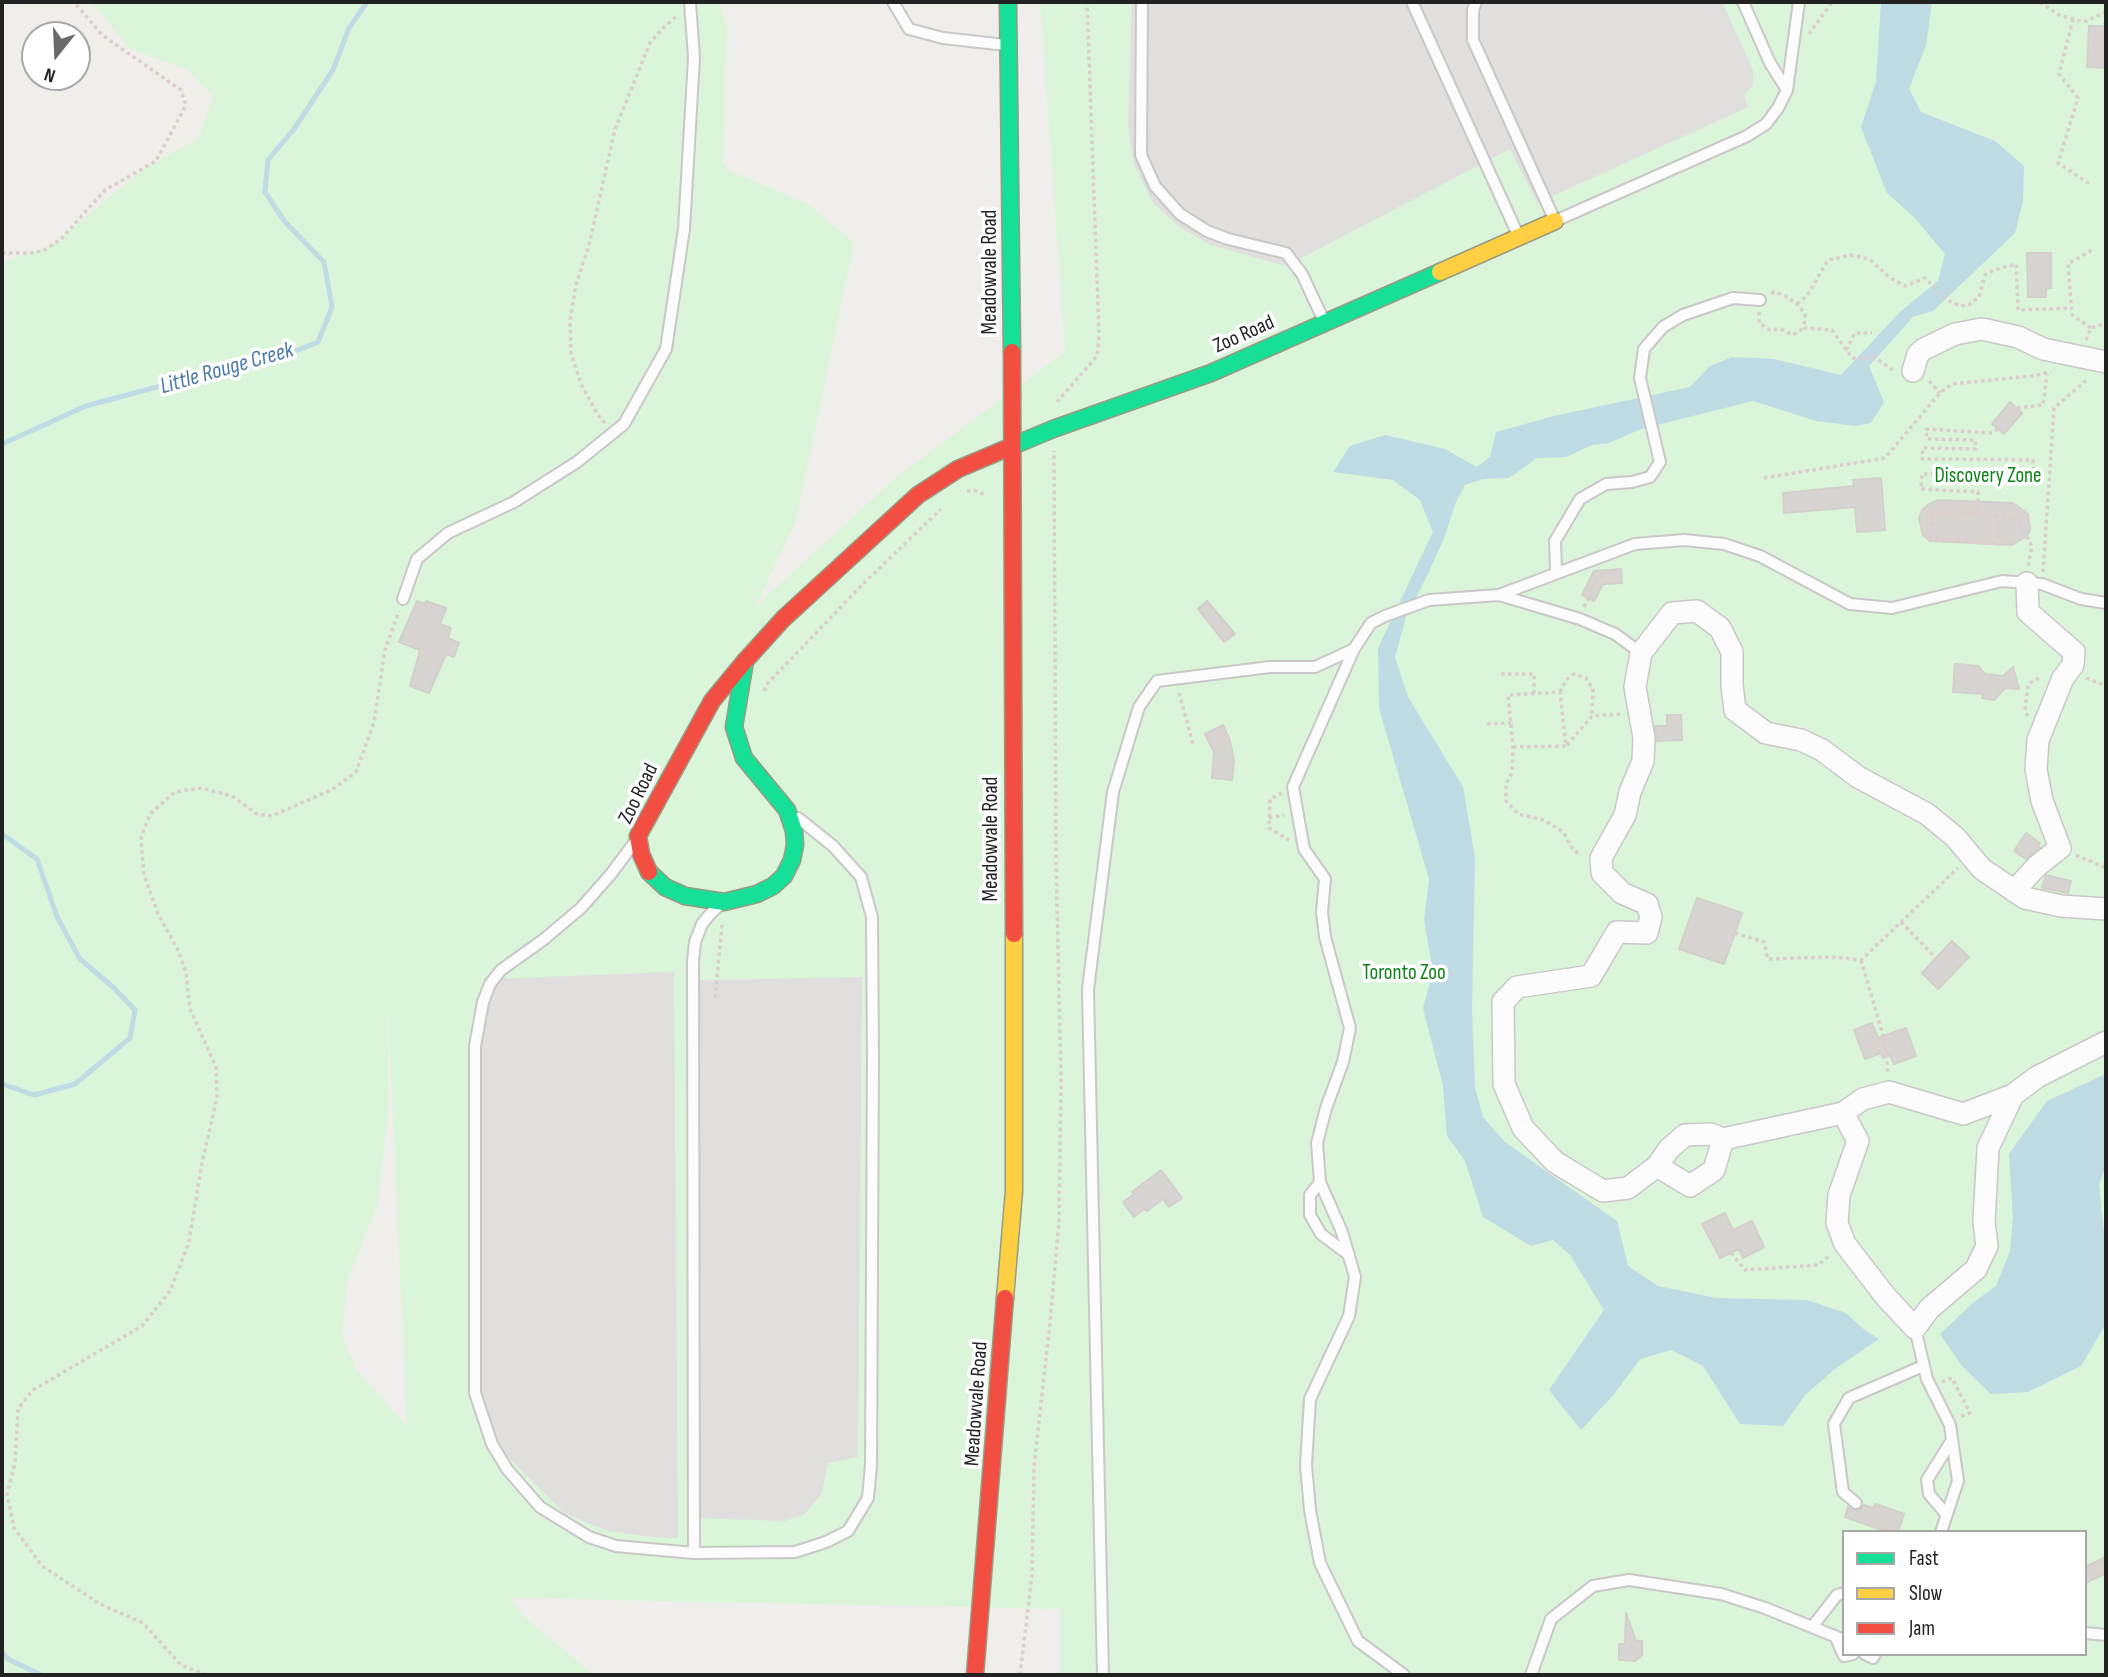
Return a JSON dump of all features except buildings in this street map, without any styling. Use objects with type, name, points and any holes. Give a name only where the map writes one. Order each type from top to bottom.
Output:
[{"type":"main road","name":"Meadowvale Road","points":[[975,1675],[1014,1191],[1013,446],[1008,2]]},
{"type":"main road","name":"Zoo Road","points":[[746,661],[734,727],[744,758],[787,810],[794,831],[795,845],[785,876],[774,886],[757,894],[724,902],[706,901],[665,887],[648,871],[638,836],[712,701],[746,661],[783,620],[918,495],[958,469],[1053,429],[1211,373],[1555,221]]},
{"type":"street","points":[[1913,371],[1918,354],[1924,349],[1955,334],[1982,329],[2018,337],[2043,349],[2095,364]]},
{"type":"street","points":[[2014,891],[2060,848],[2042,802],[2036,769],[2038,740],[2063,678],[2073,665],[2074,652],[2028,612],[2035,584]]},
{"type":"street","points":[[1988,1148],[1980,1129],[1963,1114],[1889,1092],[1863,1099],[1843,1113],[1723,1139],[1711,1134],[1685,1135],[1657,1166],[1628,1188],[1603,1191],[1555,1162],[1523,1128],[1504,1084],[1503,1002],[1517,987],[1591,976],[1617,932],[1647,933],[1651,917],[1647,904],[1622,894],[1602,873],[1601,858],[1625,815],[1630,792],[1643,761],[1644,737],[1635,687],[1641,653],[1672,613],[1697,611],[1720,628],[1732,652],[1735,710],[1766,733],[1801,740],[1822,750],[1858,777],[1927,814],[1955,837],[1982,869],[2025,898],[2061,906],[2106,909]]},
{"type":"street","points":[[1963,1114],[2013,1095],[2037,1077],[2106,1042]]},
{"type":"street","points":[[1843,1113],[1857,1141],[1839,1195],[1837,1223],[1845,1244],[1886,1297],[1915,1328],[1929,1309],[1976,1269],[1987,1246],[1984,1222],[1988,1148],[2013,1095]]},
{"type":"street","points":[[1657,1166],[1690,1186],[1714,1170],[1723,1139]]},
{"type":"lane","points":[[893,2],[909,29],[943,38],[1009,45]]},
{"type":"lane","points":[[1142,2],[1141,155],[1155,186],[1180,214],[1207,231],[1286,253],[1302,274],[1324,323]]},
{"type":"lane","points":[[1412,2],[1518,237]]},
{"type":"lane","points":[[1476,2],[1473,40],[1555,221]]},
{"type":"lane","points":[[1743,2],[1770,63],[1787,90]]},
{"type":"lane","name":"Zoo Road","points":[[1555,221],[1747,136],[1766,124],[1787,90],[1800,2]]},
{"type":"lane","points":[[403,599],[417,559],[448,533],[514,502],[577,462],[624,424],[666,349],[684,229],[694,58],[690,4]]},
{"type":"lane","points":[[1556,572],[1555,541],[1580,499],[1606,484],[1632,482],[1650,477],[1660,462],[1640,378],[1644,349],[1663,327],[1684,316],[1733,299],[1760,300]]},
{"type":"lane","points":[[1404,1675],[1358,1641],[1320,1563],[1310,1510],[1306,1465],[1310,1399],[1349,1316],[1355,1277],[1342,1232],[1320,1182],[1317,1143],[1326,1108],[1343,1062],[1350,1028],[1325,937],[1322,912],[1325,879],[1304,849],[1293,787],[1354,649],[1371,623],[1429,600],[1499,595],[1635,544],[1684,540],[1724,544],[1760,556],[1850,604],[1892,608],[2002,581],[2035,584],[2081,599],[2106,603]]},
{"type":"lane","points":[[1499,595],[1580,619],[1615,634],[1641,653]]},
{"type":"lane","points":[[1103,1675],[1088,989],[1113,792],[1139,707],[1157,681],[1270,667],[1315,667],[1354,649]]},
{"type":"lane","points":[[638,836],[611,874],[581,908],[501,970],[490,984],[483,1002],[475,1046],[475,1393],[492,1444],[507,1469],[540,1507],[589,1537],[616,1546],[694,1553],[795,1552],[826,1542],[848,1531],[868,1498],[871,1465],[873,1003],[872,917],[861,877],[833,846],[787,810]]},
{"type":"lane","points":[[694,1553],[693,961],[695,942],[702,924],[724,902]]},
{"type":"lane","points":[[1320,1182],[1310,1195],[1310,1215],[1321,1234],[1349,1255]]},
{"type":"lane","points":[[1915,1328],[1923,1366],[1947,1421],[1958,1481],[1942,1530]]},
{"type":"lane","points":[[1856,1503],[1843,1492],[1834,1424],[1849,1398],[1923,1366]]},
{"type":"lane","points":[[1946,1514],[1929,1494],[1927,1480],[1952,1440]]},
{"type":"lane","points":[[1531,1675],[1551,1619],[1593,1586],[1629,1580],[1721,1594],[1765,1608],[1839,1638]]},
{"type":"lane","points":[[1812,1628],[1837,1595],[1842,1594]]},
{"type":"lane","points":[[2087,1633],[2106,1635]]},
{"type":"path","points":[[2,253],[43,251],[61,239],[105,190],[156,161],[186,105],[181,90],[102,35],[74,2]]},
{"type":"path","points":[[1055,405],[1097,356],[1099,336],[1087,2]]},
{"type":"path","points":[[1793,55],[1832,2]]},
{"type":"path","points":[[2040,2],[2059,15],[2084,22],[2106,12]]},
{"type":"path","points":[[614,432],[598,415],[581,384],[571,353],[570,321],[576,284],[589,245],[619,118],[650,43],[690,4]]},
{"type":"path","points":[[2073,19],[2059,74],[2078,98],[2058,163],[2091,185]]},
{"type":"path","points":[[2091,328],[2072,316],[2068,264],[2092,250]]},
{"type":"path","points":[[1797,304],[1807,296],[1828,260],[1851,255],[1869,259],[1889,277],[1905,286],[1925,278],[1947,300],[1960,306],[1969,305],[1979,297],[1985,275],[2016,264],[2018,310],[2071,308]]},
{"type":"path","points":[[1804,328],[1805,314],[1797,304],[1774,292],[1760,300],[1759,323],[1770,330],[1781,329],[1793,335],[1804,328],[1832,330],[1852,358],[1873,356],[1896,373],[1913,371]]},
{"type":"path","points":[[2095,364],[2083,347],[2091,328],[2106,323]]},
{"type":"path","points":[[1846,351],[1855,333],[1872,333]]},
{"type":"path","points":[[1764,478],[1885,458],[1940,393],[1952,384],[2047,373],[2095,364]]},
{"type":"path","points":[[2035,584],[2054,408],[2095,364]]},
{"type":"path","points":[[2017,408],[2043,405],[2047,373]]},
{"type":"path","points":[[1998,429],[1991,433],[1926,429],[1927,439],[1975,440],[1976,449],[1923,448],[1922,459],[2033,460],[2034,472],[1922,474],[1921,489],[1978,492],[1978,513],[1933,512],[1930,538],[2000,544],[1997,516],[2017,519],[2032,546],[2035,584]]},
{"type":"path","points":[[1020,1675],[1032,1576],[1034,1467],[1059,1222],[1061,1081],[1056,859],[1054,457]]},
{"type":"path","points":[[959,492],[974,490],[987,496]]},
{"type":"path","points":[[763,694],[768,683],[862,585],[949,502]]},
{"type":"path","points":[[1580,619],[1597,578],[1605,576],[1602,556]]},
{"type":"path","points":[[206,1675],[181,1665],[143,1623],[100,1604],[42,1566],[14,1528],[7,1494],[15,1463],[18,1409],[33,1390],[142,1325],[170,1291],[189,1242],[216,1097],[216,1067],[190,1009],[182,960],[158,914],[144,875],[141,838],[150,814],[175,792],[201,788],[232,796],[257,814],[272,816],[333,789],[356,772],[374,722],[385,650],[403,599]]},
{"type":"path","points":[[1501,674],[1534,674],[1534,694]]},
{"type":"path","points":[[1513,747],[1566,746],[1592,716],[1593,689],[1586,678],[1574,674],[1566,680],[1560,692],[1566,746]]},
{"type":"path","points":[[1175,677],[1192,744]]},
{"type":"path","points":[[1560,692],[1508,695],[1513,747],[1511,773],[1506,784],[1506,801],[1518,814],[1544,820],[1563,832],[1572,848],[1602,873]]},
{"type":"path","points":[[1592,716],[1639,713]]},
{"type":"path","points":[[1487,724],[1511,723]]},
{"type":"path","points":[[1293,787],[1270,799],[1269,828],[1304,849]]},
{"type":"path","points":[[2060,848],[2106,868]]},
{"type":"path","points":[[1735,933],[1763,942],[1769,959],[1832,957],[1861,960],[1971,857]]},
{"type":"path","points":[[1901,922],[1936,958]]},
{"type":"path","points":[[715,998],[722,923]]},
{"type":"path","points":[[1861,960],[1885,1042],[1889,1092]]},
{"type":"path","points":[[1731,1253],[1745,1269],[1818,1265],[1845,1244]]},
{"type":"path","points":[[1930,1386],[1952,1378],[1970,1412],[1947,1421]]},
{"type":"green space","name":"Toronto Zoo","points":[[89,2],[718,2],[727,26],[723,163],[728,170],[808,204],[854,243],[796,521],[755,607],[900,474],[1065,352],[1040,2],[2106,2],[2106,1675],[1060,1675],[1060,1609],[511,1598],[522,1615],[594,1675],[2,1675],[2,263],[52,245],[146,167],[199,138],[213,96],[188,70],[128,48],[101,12]],"holes":[[[388,1016],[407,1426],[357,1371],[342,1336],[347,1282],[378,1203],[389,1105]]]},
{"type":"shaded area","points":[[1132,2],[1722,2],[1753,70],[1753,85],[1744,95],[1748,107],[1537,203],[1510,149],[1286,266],[1211,245],[1181,228],[1153,203],[1134,165],[1128,124]]},
{"type":"shaded area","points":[[674,972],[678,1538],[608,1531],[564,1513],[504,1453],[481,1400],[475,1145],[481,1001],[494,979]]},
{"type":"shaded area","points":[[862,977],[858,1457],[828,1463],[822,1493],[805,1514],[785,1521],[698,1518],[699,980]]},
{"type":"water","points":[[1881,2],[1932,2],[1926,45],[1909,89],[1921,112],[1995,141],[2024,166],[2023,201],[2015,233],[1933,311],[1913,317],[1869,366],[1884,402],[1871,423],[1856,426],[1816,421],[1753,401],[1641,429],[1609,443],[1592,445],[1566,457],[1537,458],[1509,478],[1483,479],[1465,485],[1428,574],[1406,617],[1395,657],[1408,697],[1463,787],[1475,858],[1472,1009],[1475,1087],[1483,1117],[1505,1142],[1617,1221],[1628,1266],[1658,1286],[1716,1298],[1807,1300],[1846,1313],[1879,1339],[1835,1369],[1806,1394],[1783,1426],[1740,1424],[1703,1366],[1671,1350],[1640,1359],[1615,1393],[1581,1430],[1549,1390],[1604,1310],[1570,1255],[1553,1240],[1531,1246],[1483,1217],[1465,1161],[1447,1136],[1443,1086],[1423,1008],[1433,972],[1424,919],[1429,879],[1379,708],[1378,648],[1433,532],[1420,500],[1393,480],[1333,472],[1350,446],[1385,435],[1445,449],[1477,467],[1490,457],[1496,432],[1554,416],[1690,387],[1710,366],[1732,357],[1774,359],[1841,375],[1901,311],[1938,281],[1945,254],[1915,218],[1887,193],[1861,127],[1876,81]]},
{"type":"water","points":[[2106,1074],[2106,1165],[2099,1185],[2106,1254],[2106,1324],[2081,1366],[2028,1392],[1991,1394],[1962,1366],[1940,1334],[1974,1302],[1996,1286],[2010,1251],[2013,1217],[2009,1154],[2047,1101]]},
{"type":"waterway","name":"Little Rouge Creek","points":[[2,444],[86,406],[187,379],[263,364],[318,342],[332,307],[324,262],[285,222],[265,192],[268,160],[294,129],[333,70],[349,28],[367,2]]},
{"type":"waterway","name":"Little Rouge Creek","points":[[2,834],[37,859],[57,917],[80,959],[135,1010],[130,1038],[75,1084],[34,1095],[2,1084]]},
{"type":"waterway","name":"Little Rouge Creek","points":[[2,1652],[8,1659],[41,1675]]},
{"type":"traffic: fast","points":[[1008,2],[1012,352]]},
{"type":"traffic: fast","points":[[1010,447],[1211,373],[1440,272]]},
{"type":"traffic: fast","points":[[649,872],[665,887],[685,896],[724,902],[757,894],[773,886],[784,876],[792,860],[794,831],[787,810],[744,758],[734,727],[745,661]]},
{"type":"traffic: slow","points":[[1440,272],[1555,221]]},
{"type":"traffic: slow","points":[[1005,1298],[1014,1191],[1014,934]]},
{"type":"traffic: jam","points":[[1012,352],[1014,934]]},
{"type":"traffic: jam","points":[[649,872],[641,854],[638,836],[712,701],[745,661],[783,619],[918,495],[958,469],[1010,447]]},
{"type":"traffic: jam","points":[[975,1675],[1005,1298]]},
{"type":"park label","name":"Discovery Zone","points":[[1988,477]]}]
